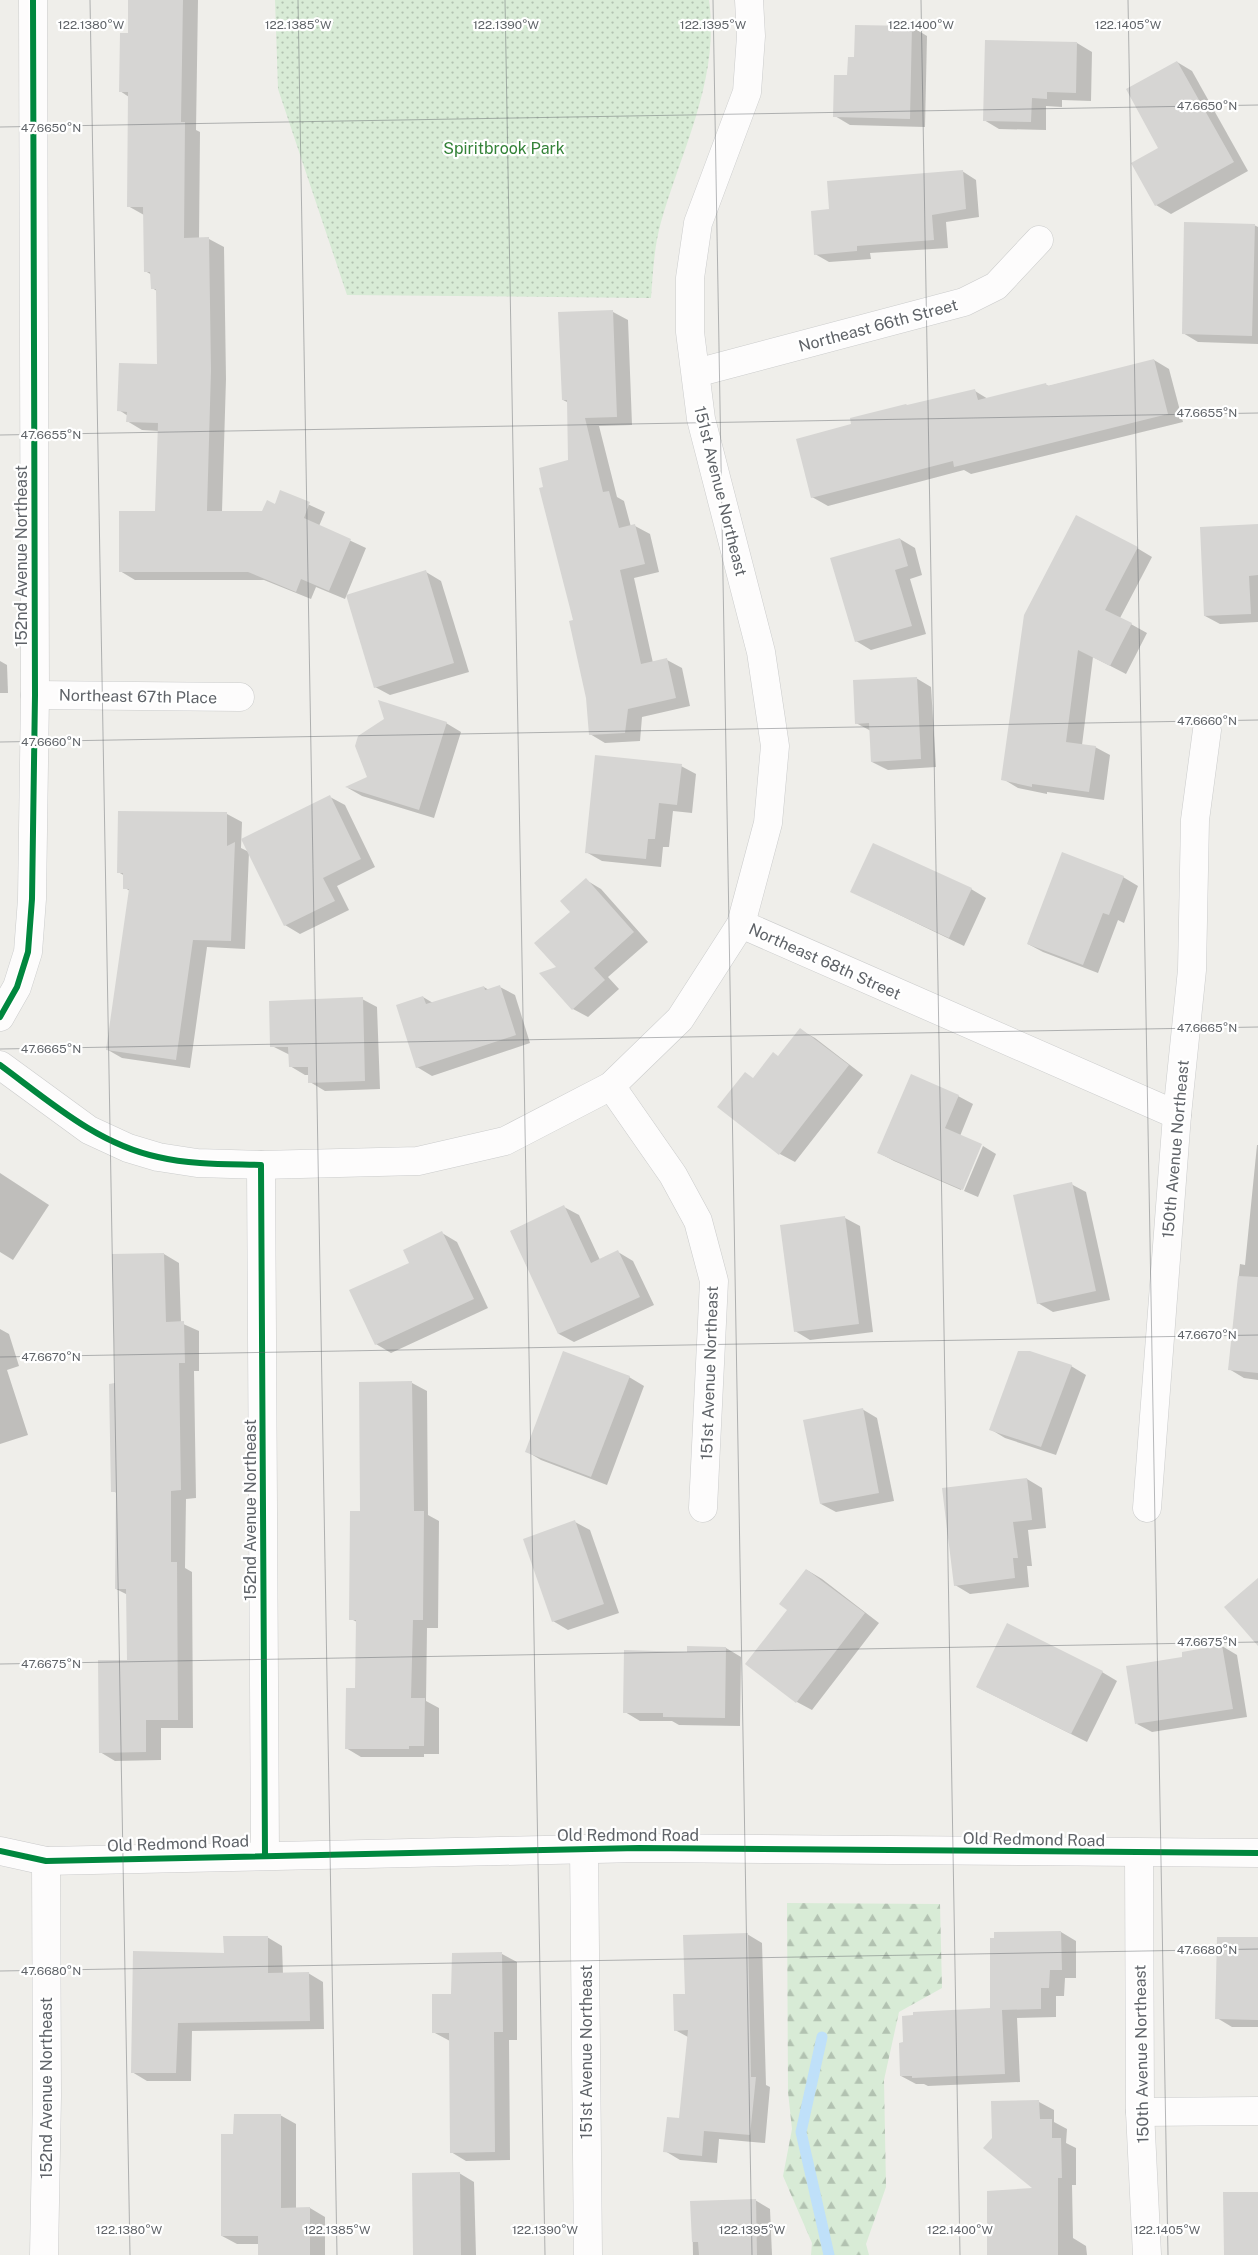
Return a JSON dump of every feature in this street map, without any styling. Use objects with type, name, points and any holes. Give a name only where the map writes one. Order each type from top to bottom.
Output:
[{"type":"street","name":"152nd Avenue Northeast","points":[[0,1016],[17,987],[28,952],[32,899],[35,695],[33,0]]},
{"type":"street","name":"151st Avenue Northeast","points":[[741,924],[768,823],[775,746],[761,652],[701,419],[690,332],[690,278],[698,223],[747,92],[751,36],[749,0]]},
{"type":"street","name":"Northeast 66th Street","points":[[696,373],[964,302],[996,286],[1039,240]]},
{"type":"street","name":"Northeast 67th Place","points":[[35,695],[240,697]]},
{"type":"street","name":"150th Avenue Northeast","points":[[1147,1508],[1177,1115],[1192,970],[1195,820],[1206,730]]},
{"type":"street","name":"Northeast 68th Street","points":[[0,1065],[89,1130],[128,1148],[158,1157],[196,1163],[261,1164],[418,1161],[506,1141],[611,1086],[680,1019],[741,924],[1177,1115]]},
{"type":"street","name":"151st Avenue Northeast","points":[[611,1086],[673,1175],[698,1221],[714,1281],[703,1508]]},
{"type":"street","name":"152nd Avenue Northeast","points":[[261,1164],[265,1855]]},
{"type":"street","name":"151st Avenue Northeast","points":[[584,1849],[588,2255]]},
{"type":"street","name":"Old Redmond Road","points":[[0,1851],[46,1861],[584,1849],[1139,1854],[1258,1853]]},
{"type":"street","name":"150th Avenue Northeast","points":[[1139,1854],[1140,2112],[1148,2255]]},
{"type":"street","name":"152nd Avenue Northeast","points":[[44,2255],[47,2096],[46,1861]]},
{"type":"street","points":[[1140,2112],[1258,2111]]},
{"type":"green space","name":"Spiritbrook Park","points":[[275,0],[709,0],[711,29],[704,85],[697,113],[661,222],[654,260],[651,298],[347,295],[278,89]]},
{"type":"green space","points":[[787,1903],[940,1904],[942,1988],[899,2012],[884,2080],[886,2187],[866,2244],[869,2255],[811,2255],[812,2243],[783,2176],[792,2129],[788,2092]]},
{"type":"building","points":[[128,0],[183,0],[181,122],[185,122],[184,238],[209,237],[211,370],[207,511],[262,511],[267,500],[275,504],[280,490],[310,502],[304,518],[351,539],[329,591],[301,579],[296,592],[248,572],[119,572],[119,511],[155,511],[158,423],[126,422],[127,412],[117,411],[119,363],[157,364],[156,289],[151,289],[150,272],[144,272],[143,207],[127,207],[128,92],[119,92],[120,33],[128,33]]},
{"type":"building","points":[[855,25],[912,26],[910,119],[833,117],[834,75],[847,75],[848,57],[854,57]]},
{"type":"building","points":[[985,40],[1077,42],[1076,93],[1047,92],[1047,99],[1032,98],[1031,122],[983,121]]},
{"type":"building","points":[[1177,61],[1234,162],[1155,206],[1131,163],[1158,148],[1126,89]]},
{"type":"building","points":[[963,170],[966,209],[932,215],[934,240],[857,246],[857,251],[814,255],[811,211],[829,209],[827,181]]},
{"type":"building","points":[[1184,222],[1255,224],[1252,336],[1182,334]]},
{"type":"building","points":[[613,310],[617,417],[585,418],[603,492],[609,491],[619,528],[635,524],[645,564],[620,570],[641,664],[667,658],[676,698],[628,709],[625,733],[589,735],[586,698],[569,621],[573,620],[539,488],[543,487],[539,468],[568,460],[567,400],[562,400],[558,312]]},
{"type":"building","points":[[1154,359],[1168,414],[954,467],[953,461],[811,498],[796,439],[851,424],[850,418],[906,404],[975,389],[978,400],[1046,383],[1047,386]]},
{"type":"building","points":[[1076,515],[1138,547],[1105,610],[1132,623],[1110,666],[1078,650],[1066,742],[1096,746],[1089,792],[1032,784],[1032,787],[1001,780],[1024,615]]},
{"type":"building","points":[[1258,524],[1258,575],[1249,576],[1251,614],[1204,616],[1200,527]]},
{"type":"building","points":[[900,538],[908,566],[895,570],[912,626],[855,642],[830,558]]},
{"type":"building","points":[[426,570],[454,663],[374,688],[346,595]]},
{"type":"building","points":[[917,677],[921,759],[871,762],[869,723],[855,724],[853,680]]},
{"type":"building","points":[[378,700],[447,722],[419,810],[345,787],[367,777],[355,746],[358,736],[384,719]]},
{"type":"building","points":[[595,755],[682,764],[677,805],[659,803],[655,839],[648,839],[646,859],[585,853]]},
{"type":"building","points":[[330,795],[361,859],[323,878],[335,901],[284,926],[241,839]]},
{"type":"building","points":[[118,811],[227,812],[227,846],[235,842],[231,941],[193,940],[176,1060],[106,1050],[129,889],[123,889],[123,873],[117,873]]},
{"type":"building","points":[[873,843],[972,888],[949,938],[850,892]]},
{"type":"building","points":[[1062,852],[1124,876],[1109,915],[1103,913],[1083,965],[1027,944]]},
{"type":"building","points":[[586,878],[634,932],[594,968],[605,980],[572,1010],[539,973],[556,967],[534,943],[570,912],[560,901]]},
{"type":"building","points":[[500,985],[516,1035],[416,1068],[396,1005],[423,996],[426,1004],[484,986],[485,990]]},
{"type":"building","points":[[363,997],[365,1081],[308,1083],[308,1067],[289,1067],[288,1047],[270,1047],[269,1001]]},
{"type":"building","points":[[800,1028],[849,1065],[779,1155],[717,1107],[745,1072],[753,1078],[773,1052],[778,1056]]},
{"type":"building","points":[[911,1074],[959,1095],[945,1128],[982,1144],[963,1190],[877,1153]]},
{"type":"building","points":[[1072,1182],[1096,1291],[1037,1304],[1013,1195]]},
{"type":"building","points":[[564,1205],[591,1263],[618,1250],[640,1297],[558,1334],[510,1231]]},
{"type":"building","points":[[845,1216],[859,1324],[794,1332],[780,1225]]},
{"type":"building","points":[[442,1231],[474,1299],[375,1345],[349,1290],[409,1263],[403,1250]]},
{"type":"building","points":[[164,1253],[166,1322],[184,1321],[185,1363],[179,1363],[181,1490],[171,1491],[171,1562],[177,1562],[178,1720],[146,1720],[146,1752],[99,1753],[98,1660],[127,1660],[126,1589],[115,1589],[116,1492],[111,1492],[109,1384],[115,1383],[112,1254]]},
{"type":"building","points":[[1238,1276],[1258,1277],[1258,1373],[1228,1370]]},
{"type":"building","points":[[563,1351],[630,1376],[591,1477],[525,1452]]},
{"type":"building","points":[[1018,1351],[1030,1351],[1072,1365],[1041,1447],[989,1430]]},
{"type":"building","points":[[412,1381],[414,1511],[424,1511],[423,1620],[413,1620],[411,1698],[425,1698],[424,1746],[409,1746],[409,1749],[345,1749],[346,1688],[355,1688],[356,1620],[349,1620],[350,1511],[360,1511],[359,1382]]},
{"type":"building","points":[[863,1408],[879,1493],[820,1504],[803,1420]]},
{"type":"building","points":[[1027,1478],[1032,1520],[1013,1522],[1018,1558],[1013,1558],[1015,1578],[954,1586],[942,1488]]},
{"type":"building","points":[[575,1520],[604,1604],[552,1622],[523,1539]]},
{"type":"building","points":[[806,1569],[865,1613],[796,1703],[745,1664],[787,1610],[779,1604]]},
{"type":"building","points":[[1258,1578],[1258,1646],[1224,1607]]},
{"type":"building","points":[[1007,1623],[1103,1671],[1071,1734],[976,1687]]},
{"type":"building","points":[[1222,1645],[1233,1709],[1135,1724],[1126,1666],[1182,1657],[1182,1652]]},
{"type":"building","points":[[687,1646],[726,1647],[725,1718],[663,1717],[663,1713],[623,1713],[624,1650],[687,1652]]},
{"type":"building","points":[[1061,1931],[1062,1970],[1050,1970],[1049,1988],[1041,1988],[1041,2009],[1002,2010],[1005,2074],[912,2078],[912,2076],[900,2076],[899,2043],[903,2042],[902,2016],[913,2015],[913,2012],[990,2008],[990,1938],[994,1938],[994,1932]]},
{"type":"building","points":[[748,1933],[751,2077],[756,2077],[750,2135],[704,2131],[702,2156],[663,2152],[667,2117],[679,2118],[688,2030],[674,2031],[673,1994],[685,1994],[683,1935]]},
{"type":"building","points":[[223,1936],[268,1936],[268,1973],[309,1972],[310,2021],[178,2023],[176,2073],[131,2073],[133,1951],[224,1953]]},
{"type":"building","points":[[1217,1937],[1258,1937],[1258,2020],[1215,2019]]},
{"type":"building","points":[[502,1952],[503,2032],[494,2032],[495,2152],[450,2153],[449,2033],[432,2033],[432,1994],[451,1994],[452,1953]]},
{"type":"building","points":[[1039,2100],[1040,2119],[1052,2119],[1052,2138],[1061,2138],[1062,2178],[1058,2178],[1058,2255],[987,2255],[987,2191],[1032,2188],[983,2148],[992,2138],[991,2101]]},
{"type":"building","points":[[234,2114],[281,2114],[281,2208],[310,2207],[310,2255],[258,2255],[258,2236],[221,2236],[221,2134],[233,2134]]},
{"type":"building","points":[[460,2172],[461,2255],[413,2255],[412,2173]]},
{"type":"building","points":[[1223,2192],[1258,2192],[1258,2255],[1224,2255]]},
{"type":"building","points":[[756,2199],[757,2255],[699,2255],[698,2242],[692,2242],[690,2201]]},
{"type":"waterway","points":[[822,2037],[801,2132],[829,2255]]},
{"type":"cycle path","points":[[0,1017],[17,987],[28,952],[32,899],[35,695],[33,0]]},
{"type":"cycle path","points":[[0,1065],[74,1120],[94,1132],[136,1151],[158,1157],[210,1164],[261,1165],[265,1855]]},
{"type":"cycle path","points":[[0,1851],[46,1861],[639,1848],[1258,1853]]}]
